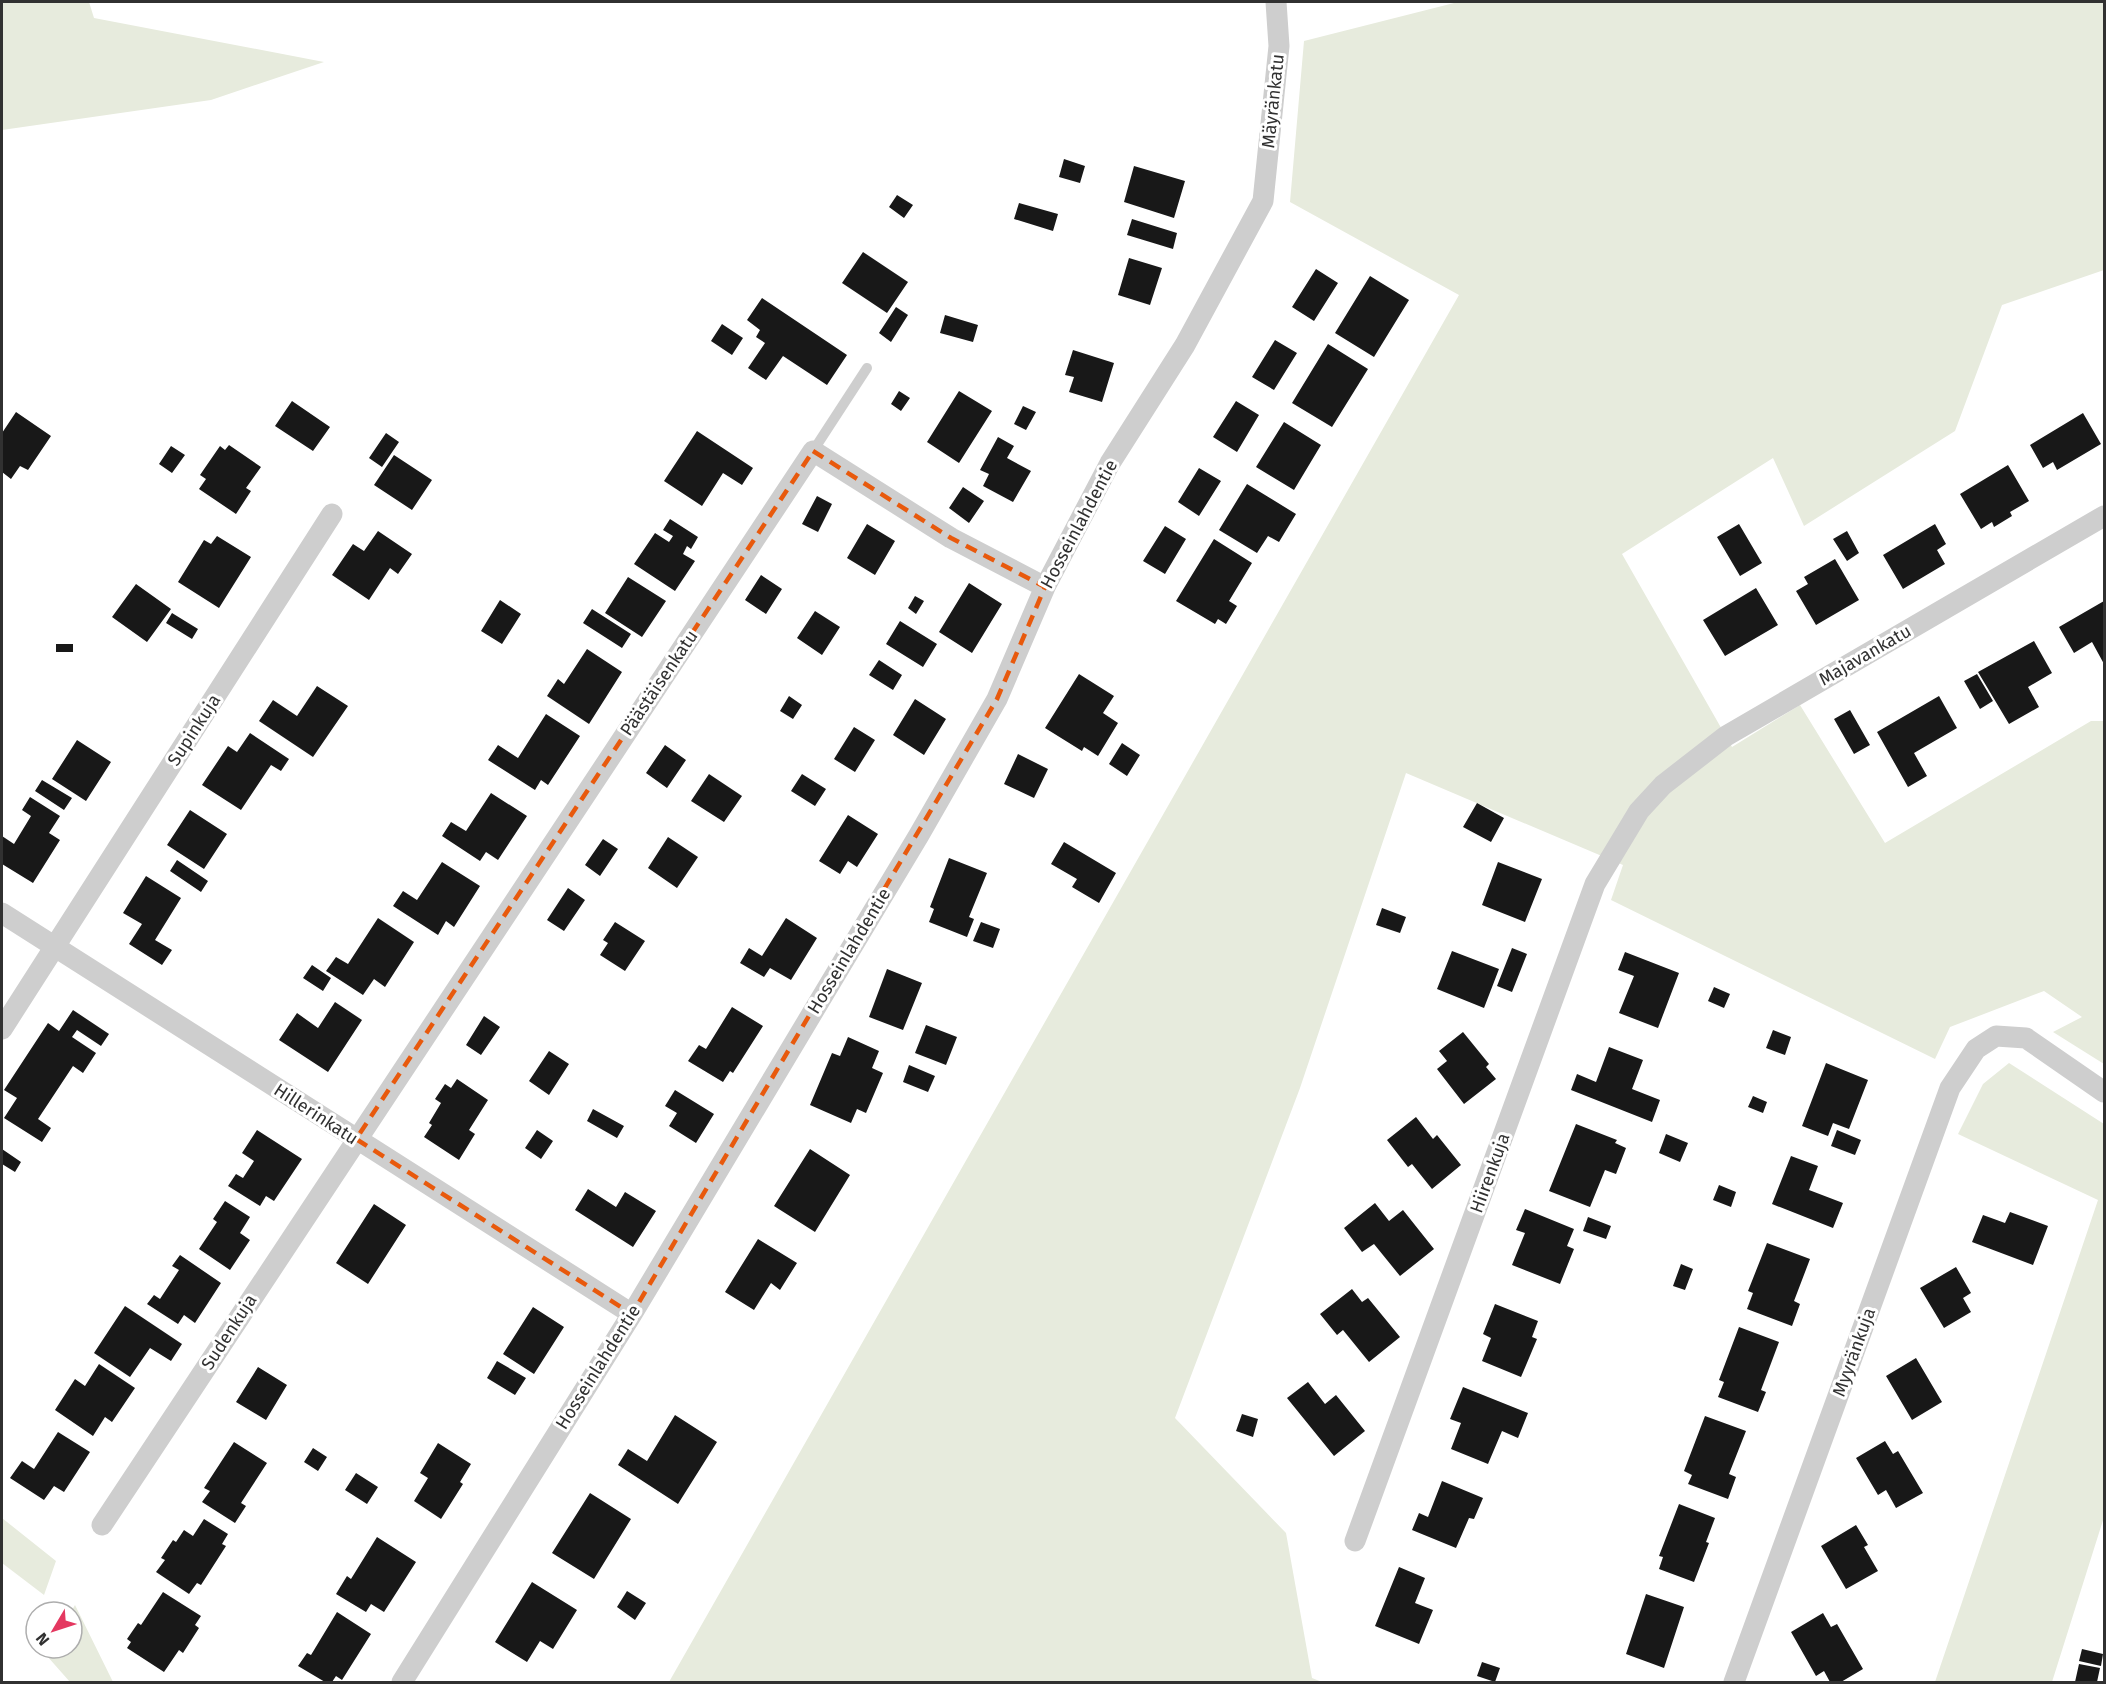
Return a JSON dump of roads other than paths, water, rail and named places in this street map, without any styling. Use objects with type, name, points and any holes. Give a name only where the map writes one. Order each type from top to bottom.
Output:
[{"type":"street","name":"Mäyränkatu","points":[[1263,201],[1279,46],[1276,2]]},
{"type":"street","name":"Hosseinlahdentie","points":[[402,1683],[632,1314],[919,835],[997,699],[1045,587],[1110,463],[1185,345],[1263,201]]},
{"type":"street","points":[[813,450],[951,538],[1045,587]]},
{"type":"street","name":"Päästäisenkatu","points":[[356,1140],[813,450]]},
{"type":"street","name":"Supinkuja","points":[[2,1029],[332,514]]},
{"type":"street","name":"Majavankatu","points":[[1639,812],[1663,785],[1726,736],[2104,516]]},
{"type":"street","name":"Hiirenkuja","points":[[1355,1541],[1596,884],[1639,812]]},
{"type":"street","name":"Hillerinkatu","points":[[2,913],[632,1314]]},
{"type":"street","name":"Myyränkuja","points":[[1734,1683],[1950,1088],[1976,1049],[1996,1036],[2026,1038],[2104,1092]]},
{"type":"street","name":"Sudenkuja","points":[[102,1525],[356,1140]]},
{"type":"lane","points":[[813,450],[867,368]]}]
